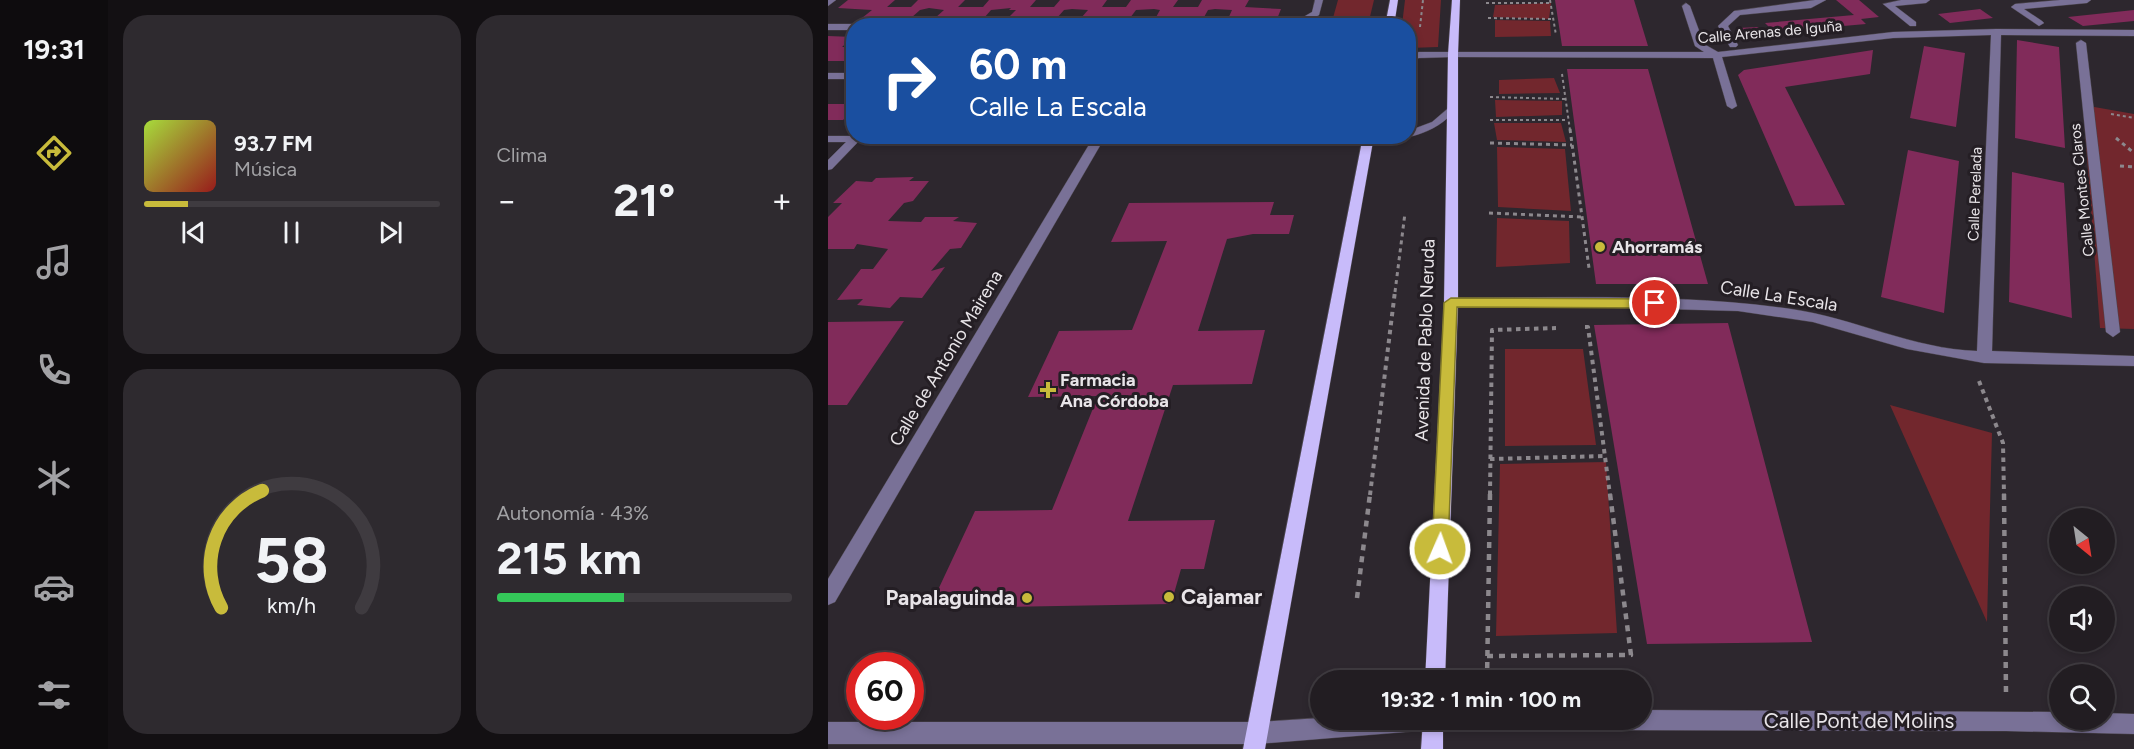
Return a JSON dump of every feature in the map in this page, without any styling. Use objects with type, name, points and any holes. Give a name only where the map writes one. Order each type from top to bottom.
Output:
[{"type":"main road","points":[[1391,18],[1394,0]]},
{"type":"main road","name":"Avenida de Pablo Neruda","points":[[1435,670],[1451,303],[1452,54],[1456,0]]},
{"type":"main road","points":[[1256,741],[1368,144]]},
{"type":"main road","points":[[1432,730],[1432,749]]},
{"type":"street","points":[[828,3],[832,0]]},
{"type":"street","points":[[1307,18],[1316,13],[1319,0]]},
{"type":"street","points":[[1733,45],[1723,26],[1737,13],[1811,5],[1822,0]]},
{"type":"street","points":[[1913,24],[1887,4],[1926,0]]},
{"type":"street","points":[[2039,23],[2015,8],[2087,0]]},
{"type":"street","points":[[1686,6],[1700,46],[1717,55],[1732,106]]},
{"type":"street","points":[[828,27],[846,27]]},
{"type":"street","name":"Calle Arenas de Iguña","points":[[1416,56],[1717,55],[1893,35],[1996,32],[2134,33]]},
{"type":"street","name":"Calle Perelada","points":[[1984,358],[1996,32]]},
{"type":"street","name":"Calle Montes Claros","points":[[2081,43],[2113,332]]},
{"type":"street","points":[[828,76],[846,76]]},
{"type":"street","points":[[1416,132],[1436,124],[1452,108]]},
{"type":"street","points":[[828,139],[846,139]]},
{"type":"street","points":[[828,167],[850,144]]},
{"type":"street","name":"Calle de Antonio Mairena","points":[[828,596],[1096,144]]},
{"type":"street","name":"Calle La Escala","points":[[1451,303],[1593,302],[1738,306],[1813,317],[1907,344],[1984,358],[2134,362]]},
{"type":"street","name":"Calle Pont de Molins","points":[[1652,720],[2006,721],[2134,724]]},
{"type":"street","points":[[828,733],[1256,741],[1348,730]]},
{"type":"path","points":[[1420,27],[1423,0]]},
{"type":"path","points":[[1486,3],[1551,2],[1557,43]]},
{"type":"path","points":[[1488,18],[1553,19]]},
{"type":"path","points":[[1561,65],[1589,268]]},
{"type":"path","points":[[1490,97],[1566,99]]},
{"type":"path","points":[[1490,120],[1568,120]]},
{"type":"path","points":[[1490,143],[1572,145]]},
{"type":"path","points":[[1357,598],[1405,213]]},
{"type":"path","points":[[1489,213],[1582,217]]},
{"type":"path","points":[[1487,656],[1631,655],[1588,327],[1576,327]]},
{"type":"path","points":[[1487,670],[1492,330],[1564,328]]},
{"type":"path","points":[[1978,377],[2003,443],[2006,693]]},
{"type":"path","points":[[1490,459],[1605,456]]},
{"type":"shaded area","points":[[1338,0],[1374,0],[1370,18],[1333,18]]},
{"type":"shaded area","points":[[1405,0],[1441,0],[1438,47],[1416,48],[1416,18],[1403,18]]},
{"type":"shaded area","points":[[1551,3],[1549,19],[1493,17],[1495,5]]},
{"type":"shaded area","points":[[1495,20],[1550,21],[1551,36],[1495,37]]},
{"type":"shaded area","points":[[1554,78],[1560,93],[1499,94],[1499,80]]},
{"type":"shaded area","points":[[1495,100],[1562,101],[1562,115],[1496,117]]},
{"type":"shaded area","points":[[2083,105],[2134,114],[2134,329],[2100,328]]},
{"type":"shaded area","points":[[1494,123],[1561,123],[1566,142],[1497,140]]},
{"type":"shaded area","points":[[1497,147],[1565,149],[1571,211],[1498,207]]},
{"type":"shaded area","points":[[1497,218],[1569,221],[1570,263],[1496,267]]},
{"type":"shaded area","points":[[1505,349],[1583,349],[1596,445],[1505,446]]},
{"type":"shaded area","points":[[1890,405],[1992,433],[1987,622]]},
{"type":"shaded area","points":[[1606,462],[1617,633],[1496,636],[1500,464]]},
{"type":"building","points":[[848,0],[895,0],[887,7],[911,7],[918,0],[965,0],[958,7],[983,7],[989,0],[1036,0],[1030,7],[1054,7],[1060,0],[1107,0],[1102,7],[1126,7],[1131,0],[1178,0],[1173,7],[1198,7],[1202,0],[1249,0],[1245,7],[1281,9],[1277,18],[1228,18],[1232,10],[1215,9],[1208,10],[1204,18],[1156,18],[1160,10],[1154,9],[1136,10],[1130,18],[1081,18],[1088,10],[1072,9],[1064,10],[1057,18],[1008,18],[1016,10],[1009,10],[1011,8],[991,10],[984,18],[935,18],[944,10],[929,8],[920,10],[911,18],[862,18],[872,10],[838,8]]},
{"type":"building","points":[[1555,0],[1634,0],[1648,46],[1562,46]]},
{"type":"building","points":[[1836,0],[1859,0],[1879,17],[1861,19],[1866,24],[1774,32],[1765,23],[1854,15]]},
{"type":"building","points":[[1980,9],[1993,18],[1950,23],[1938,14]]},
{"type":"building","points":[[2134,10],[2134,21],[2083,26],[2068,17]]},
{"type":"building","points":[[1758,27],[1763,33],[1743,34],[1738,28]]},
{"type":"building","points":[[828,36],[846,37],[846,43],[842,47],[846,47],[846,61],[828,61]]},
{"type":"building","points":[[2017,40],[2059,47],[2065,148],[2015,138]]},
{"type":"building","points":[[1924,46],[1965,53],[1956,127],[1910,118]]},
{"type":"building","points":[[1873,50],[1870,74],[1785,87],[1845,205],[1795,206],[1738,75],[1744,70]]},
{"type":"building","points":[[1567,69],[1648,69],[1708,284],[1596,284]]},
{"type":"building","points":[[828,104],[846,104],[846,117],[843,120],[828,120]]},
{"type":"building","points":[[1908,150],[1959,161],[1944,313],[1881,297]]},
{"type":"building","points":[[2012,172],[2064,183],[2072,318],[2009,302]]},
{"type":"building","points":[[914,177],[909,181],[929,181],[913,201],[904,203],[888,221],[921,222],[925,217],[959,217],[953,221],[977,223],[961,248],[950,249],[931,271],[945,267],[922,298],[900,297],[890,308],[857,305],[863,299],[837,300],[861,269],[873,269],[888,249],[857,244],[854,249],[828,249],[828,217],[842,203],[833,203],[856,181],[872,182],[876,178]]},
{"type":"building","points":[[1274,202],[1270,215],[1294,215],[1289,234],[1253,234],[1227,239],[1198,331],[1265,330],[1252,384],[1173,385],[1128,521],[1215,520],[1204,569],[1181,569],[1171,604],[999,607],[1005,591],[937,592],[975,511],[1052,510],[1098,396],[1028,397],[1059,331],[1132,330],[1167,241],[1111,242],[1129,203]]},
{"type":"building","points":[[904,321],[847,405],[828,405],[828,322]]},
{"type":"building","points":[[1728,323],[1812,642],[1647,644],[1594,325]]},
{"type":"place","name":"Ahorramás","points":[[1600,247]]},
{"type":"place","name":"Farmacia Ana Córdoba","points":[[1048,390]]},
{"type":"place","name":"Cajamar","points":[[1169,597]]},
{"type":"place","name":"Papalaguinda","points":[[1027,598]]},
{"type":"route","points":[[1440,549],[1451,303],[1655,303]]}]
